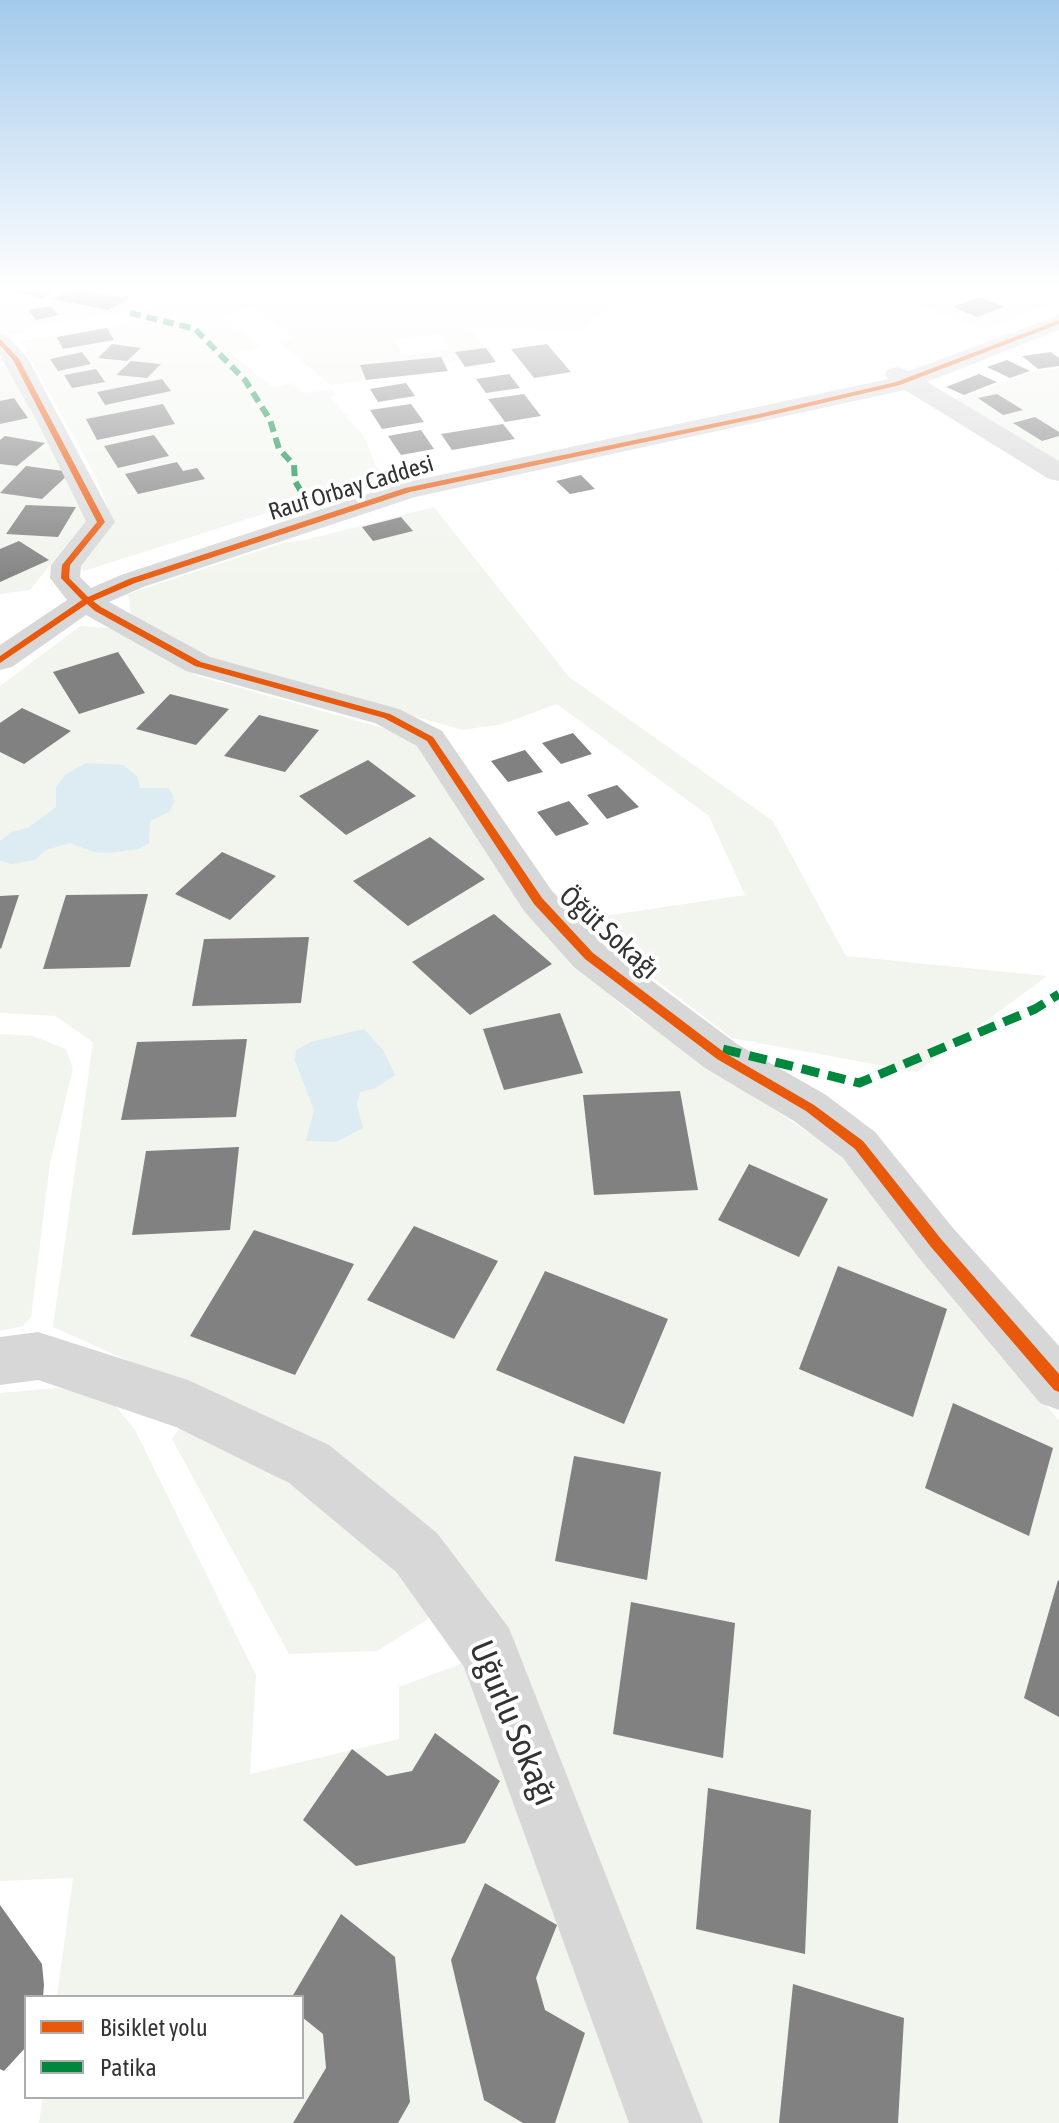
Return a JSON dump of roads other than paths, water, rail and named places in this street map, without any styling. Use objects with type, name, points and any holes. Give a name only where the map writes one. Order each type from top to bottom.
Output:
[{"type":"street","points":[[33,390],[101,522],[66,565],[65,578],[82,597]]},
{"type":"street","name":"Rauf Orbay Caddesi","points":[[0,640],[82,597],[408,490],[759,416],[855,390]]},
{"type":"street","points":[[924,390],[1059,473]]},
{"type":"street","name":"Rauf Orbay Caddesi","points":[[0,660],[82,597]]},
{"type":"street","name":"Öğüt Sokağı","points":[[82,597],[198,664],[387,716],[430,739],[538,901],[589,956],[721,1056],[810,1108],[859,1145],[936,1243],[1059,1385]]},
{"type":"street","name":"Uğurlu Sokağı","points":[[0,1361],[38,1356],[188,1406],[309,1464],[417,1553],[488,1649],[666,2123]]}]
